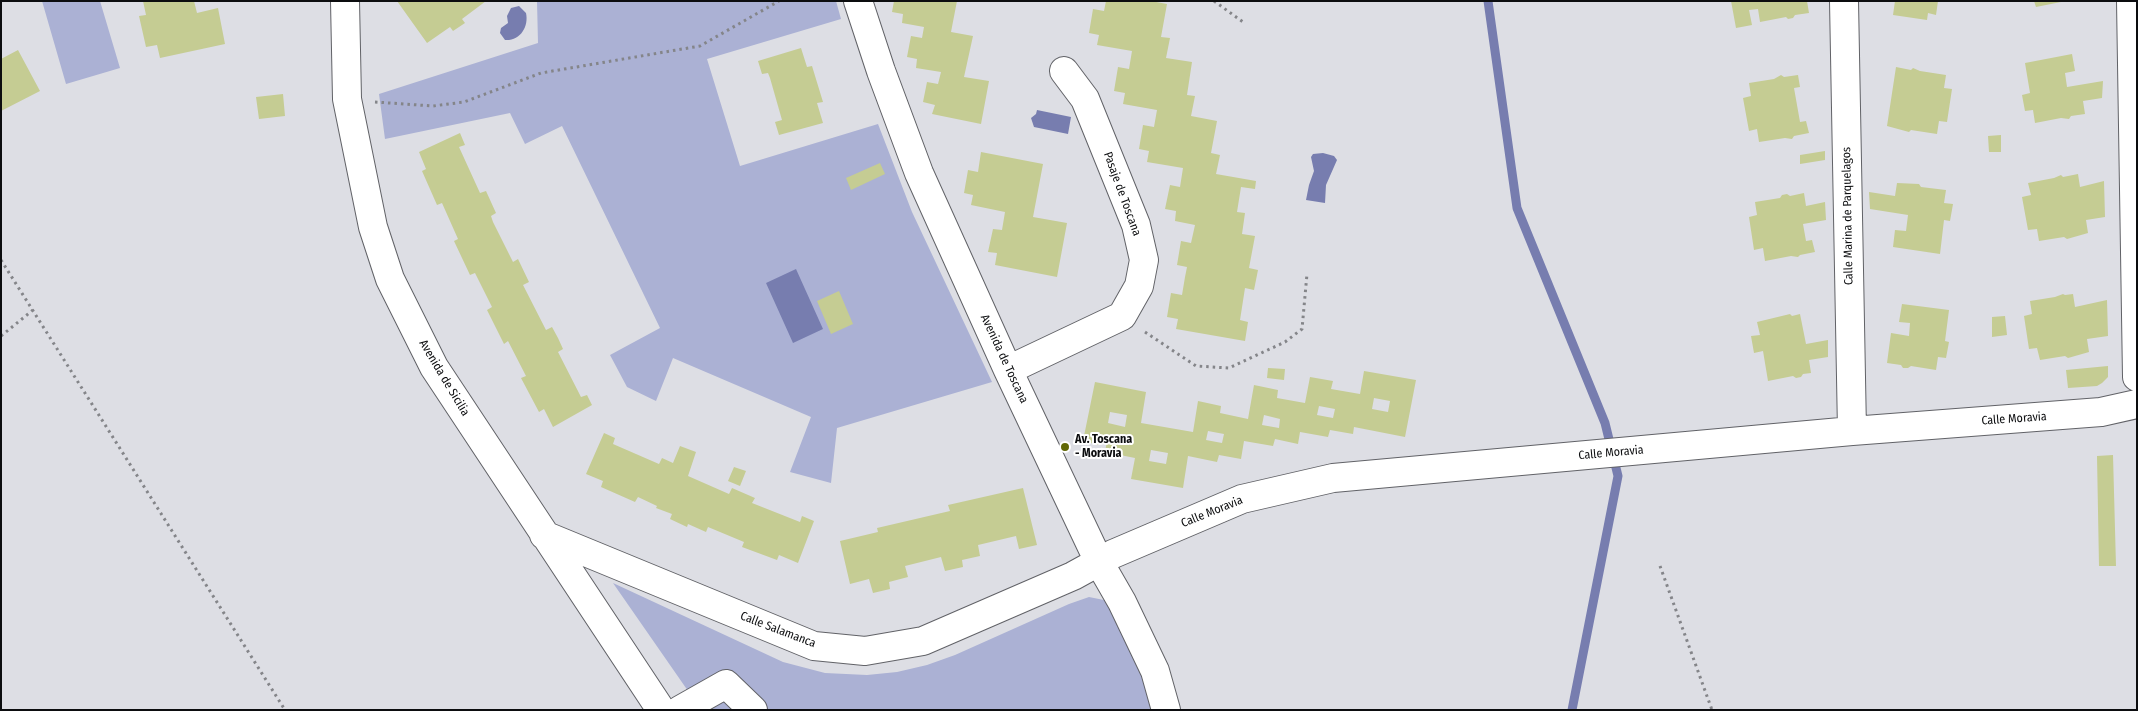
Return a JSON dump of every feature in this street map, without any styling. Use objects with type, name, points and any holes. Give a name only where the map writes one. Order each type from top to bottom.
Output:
[{"type":"street","name":"Avenida de Sicilia","points":[[345,1],[347,99],[373,227],[390,279],[434,367],[661,710]]},
{"type":"street","name":"Avenida de Toscana","points":[[858,1],[919,173],[1008,370],[1099,562],[1122,602],[1155,671],[1166,710]]},
{"type":"street","name":"Calle Marina de Parquelagos","points":[[1844,1],[1852,431]]},
{"type":"street","points":[[2131,1],[2137,377]]},
{"type":"street","name":"Pasaje de Toscana","points":[[1064,71],[1085,100],[1136,225],[1144,260],[1139,286],[1122,316]]},
{"type":"street","points":[[1008,370],[1122,316]]},
{"type":"street","name":"Calle Moravia","points":[[1099,562],[1242,499],[1334,478],[1852,431],[2101,412],[2137,404]]},
{"type":"street","name":"Calle Salamanca","points":[[544,535],[814,646],[865,650],[923,641],[1073,576],[1099,562]]},
{"type":"street","points":[[680,710],[726,684],[753,710]]},
{"type":"path","points":[[347,99],[434,106],[464,102],[541,73],[700,46],[779,1]]},
{"type":"path","points":[[1214,1],[1243,22]]},
{"type":"path","points":[[1,260],[285,710]]},
{"type":"path","points":[[1122,316],[1196,366],[1229,368],[1285,342],[1302,329],[1307,274]]},
{"type":"path","points":[[1,336],[33,310]]},
{"type":"path","points":[[1660,566],[1712,710]]},
{"type":"shaded area","points":[[42,1],[100,1],[120,68],[66,84]]},
{"type":"shaded area","points":[[537,1],[836,1],[841,19],[707,59],[740,166],[878,124],[912,212],[992,382],[837,428],[831,483],[790,472],[811,417],[673,358],[656,401],[627,387],[610,355],[660,328],[562,126],[525,144],[510,113],[385,139],[379,94],[538,43]]},
{"type":"shaded area","points":[[519,6],[526,13],[525,28],[519,36],[505,40],[500,33],[501,28],[508,23],[507,16],[511,8]]},
{"type":"shaded area","points":[[1037,110],[1071,117],[1068,134],[1034,127],[1031,118],[1036,114]]},
{"type":"shaded area","points":[[1323,153],[1334,156],[1337,160],[1326,185],[1325,203],[1306,200],[1314,171],[1311,157],[1313,154]]},
{"type":"shaded area","points":[[796,269],[823,329],[793,343],[766,283]]},
{"type":"shaded area","points":[[613,583],[783,662],[825,673],[867,675],[897,672],[927,665],[955,655],[1069,604],[1089,597],[1104,600],[1119,611],[1160,710],[703,710]]},
{"type":"building","points":[[143,1],[194,1],[197,13],[218,8],[225,44],[160,58],[157,45],[146,47],[139,16],[146,15]]},
{"type":"building","points":[[397,1],[486,1],[462,19],[465,23],[453,31],[450,27],[427,43]]},
{"type":"building","points":[[894,1],[957,1],[951,32],[973,36],[964,77],[989,81],[981,124],[932,114],[935,105],[923,102],[927,82],[938,84],[941,72],[916,68],[917,59],[907,57],[911,36],[922,38],[924,27],[902,23],[903,14],[892,12]]},
{"type":"building","points":[[1106,1],[1151,1],[1167,4],[1161,37],[1170,38],[1166,58],[1192,62],[1187,95],[1195,96],[1191,116],[1217,121],[1211,153],[1220,155],[1216,174],[1256,181],[1255,189],[1241,187],[1237,212],[1245,213],[1242,234],[1255,236],[1249,268],[1258,270],[1254,290],[1245,288],[1240,320],[1248,322],[1245,341],[1176,329],[1178,319],[1167,317],[1171,293],[1182,295],[1187,267],[1177,265],[1181,241],[1191,243],[1195,225],[1175,221],[1176,211],[1165,209],[1170,185],[1180,187],[1183,168],[1147,162],[1149,151],[1139,149],[1143,125],[1154,127],[1157,110],[1123,104],[1125,93],[1114,91],[1118,67],[1129,69],[1132,51],[1097,45],[1099,35],[1089,33],[1093,9],[1104,11]]},
{"type":"building","points":[[1731,1],[1807,1],[1809,13],[1795,15],[1793,18],[1788,19],[1786,17],[1760,22],[1758,9],[1749,10],[1752,25],[1736,28]]},
{"type":"building","points":[[1895,1],[1938,1],[1936,15],[1928,13],[1927,20],[1893,15]]},
{"type":"building","points":[[2034,1],[2061,1],[2061,2],[2036,7]]},
{"type":"building","points":[[801,48],[807,67],[812,66],[823,102],[817,103],[823,123],[779,135],[775,122],[782,120],[768,73],[762,74],[758,61]]},
{"type":"building","points":[[18,50],[40,91],[1,111],[1,59]]},
{"type":"building","points":[[2072,54],[2075,71],[2065,73],[2067,87],[2103,81],[2102,98],[2083,101],[2085,114],[2071,116],[2069,119],[2061,118],[2035,123],[2033,110],[2025,111],[2022,95],[2030,93],[2025,63]]},
{"type":"building","points":[[1896,67],[1911,70],[1913,68],[1946,75],[1944,88],[1952,89],[1947,122],[1939,121],[1937,134],[1911,130],[1909,132],[1887,126]]},
{"type":"building","points":[[1781,75],[1784,77],[1798,75],[1800,87],[1794,88],[1800,122],[1806,121],[1809,133],[1794,136],[1792,139],[1785,138],[1759,142],[1757,129],[1749,131],[1743,98],[1751,96],[1749,83],[1774,79]]},
{"type":"building","points":[[283,94],[285,116],[259,119],[256,97]]},
{"type":"building","points":[[460,133],[465,145],[459,147],[480,193],[486,191],[496,213],[491,216],[493,222],[513,262],[518,259],[529,282],[523,285],[546,330],[552,327],[558,338],[563,349],[558,352],[581,397],[587,395],[592,405],[553,427],[544,409],[539,412],[521,378],[526,376],[508,341],[504,344],[487,310],[492,307],[475,273],[470,275],[454,241],[458,239],[442,203],[437,205],[422,171],[426,169],[419,152]]},
{"type":"building","points":[[2001,135],[2001,152],[1989,152],[1988,136]]},
{"type":"building","points":[[1825,151],[1825,160],[1800,164],[1800,155]]},
{"type":"building","points":[[981,152],[1043,164],[1033,217],[1067,223],[1057,277],[995,265],[997,253],[988,252],[993,229],[1002,230],[1005,212],[971,205],[973,195],[964,193],[968,170],[978,172]]},
{"type":"building","points":[[880,163],[885,174],[851,190],[846,178]]},
{"type":"building","points":[[2078,174],[2080,187],[2104,181],[2105,217],[2086,220],[2088,233],[2067,239],[2064,237],[2039,241],[2037,229],[2028,230],[2022,197],[2031,195],[2028,183],[2061,175],[2063,177]]},
{"type":"building","points":[[1897,183],[1919,184],[1921,187],[1946,190],[1944,203],[1953,204],[1950,221],[1944,220],[1940,254],[1893,247],[1895,230],[1906,231],[1908,215],[1870,209],[1869,192],[1895,196]]},
{"type":"building","points":[[1804,193],[1806,206],[1825,202],[1826,220],[1803,224],[1806,241],[1812,240],[1815,252],[1798,257],[1791,256],[1765,261],[1763,248],[1754,250],[1749,217],[1757,215],[1755,202],[1780,198],[1782,195],[1787,194],[1790,196]]},
{"type":"building","points":[[839,291],[853,324],[831,334],[817,301]]},
{"type":"building","points":[[2063,294],[2073,294],[2075,307],[2107,300],[2108,336],[2087,339],[2089,352],[2068,358],[2065,356],[2040,360],[2037,348],[2029,349],[2024,316],[2032,314],[2030,301]]},
{"type":"building","points":[[1902,304],[1949,310],[1945,341],[1949,342],[1946,358],[1938,357],[1936,370],[1911,366],[1903,368],[1901,365],[1887,363],[1891,333],[1909,336],[1910,323],[1899,322]]},
{"type":"building","points":[[1790,314],[1792,316],[1800,314],[1806,344],[1828,340],[1828,357],[1809,360],[1811,373],[1803,374],[1801,377],[1796,378],[1793,376],[1768,381],[1763,351],[1754,353],[1751,336],[1760,335],[1757,322]]},
{"type":"building","points":[[2005,316],[2007,335],[1992,337],[1992,317]]},
{"type":"building","points":[[2108,366],[2108,377],[2097,386],[2068,388],[2066,370]]},
{"type":"building","points":[[1268,368],[1285,369],[1284,380],[1267,378]]},
{"type":"building","points":[[1364,371],[1416,380],[1405,437],[1354,427],[1353,434],[1330,430],[1328,437],[1300,432],[1298,444],[1275,439],[1273,446],[1244,441],[1241,459],[1219,455],[1217,462],[1188,456],[1183,488],[1131,479],[1135,458],[1105,452],[1107,441],[1100,440],[1099,445],[1083,441],[1095,382],[1146,392],[1141,423],[1193,432],[1198,401],[1221,406],[1220,413],[1248,419],[1254,385],[1278,390],[1277,398],[1305,403],[1310,377],[1333,381],[1331,389],[1360,394]],"holes":[[[1374,398],[1390,401],[1388,412],[1372,409]],[[1319,406],[1335,409],[1333,418],[1317,415]],[[1110,412],[1127,415],[1125,427],[1108,423]],[[1264,415],[1280,419],[1279,428],[1262,425]],[[1208,431],[1224,434],[1222,443],[1206,440]],[[1151,450],[1168,453],[1166,464],[1149,461]]]},
{"type":"building","points":[[604,433],[615,438],[613,444],[659,464],[662,458],[673,463],[680,446],[696,452],[688,476],[729,494],[732,488],[755,498],[752,503],[800,522],[802,516],[814,521],[798,563],[779,555],[777,560],[742,547],[744,542],[708,527],[706,532],[688,524],[687,527],[670,519],[672,514],[656,508],[657,506],[638,497],[635,502],[601,487],[603,481],[586,474]]},
{"type":"building","points":[[2113,455],[2116,566],[2099,566],[2097,456]]},
{"type":"building","points":[[734,467],[746,471],[740,486],[728,481]]},
{"type":"building","points":[[1023,488],[1037,545],[1019,549],[1016,536],[978,545],[980,556],[962,560],[963,567],[945,571],[941,557],[905,566],[908,577],[889,582],[890,589],[873,593],[869,579],[850,584],[840,541],[878,532],[877,528],[950,511],[948,505]]},
{"type":"waterway","points":[[1488,1],[1517,208],[1605,423],[1618,476],[1572,710]]},
{"type":"place","name":"Av. Toscana - Moravia","points":[[1065,447]]}]
